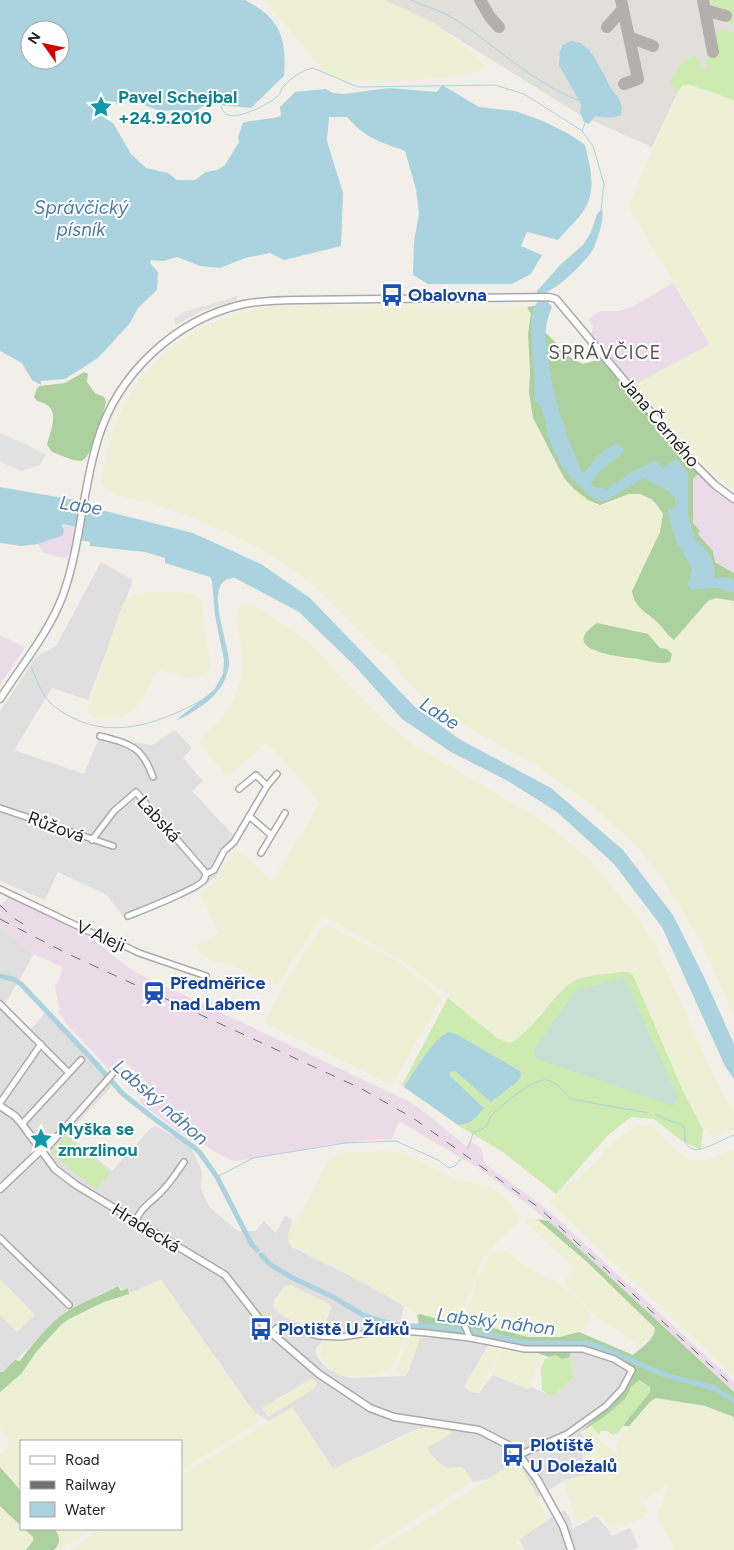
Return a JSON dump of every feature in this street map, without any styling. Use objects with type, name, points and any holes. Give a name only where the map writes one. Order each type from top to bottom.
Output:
[{"type":"street","name":"Jana Černého","points":[[0,698],[56,611],[70,573],[98,439],[109,410],[125,384],[142,363],[164,342],[205,317],[244,304],[263,301],[549,297],[556,299],[706,476],[734,499]]},
{"type":"street","name":"Labská","points":[[100,736],[125,742],[140,753],[145,758],[152,778]]},
{"type":"street","points":[[128,916],[202,882],[206,873],[214,870],[224,851],[234,842],[267,786],[277,774]]},
{"type":"street","points":[[239,789],[256,775],[267,786]]},
{"type":"street","name":"Labská","points":[[92,840],[114,811],[136,792],[206,873]]},
{"type":"street","name":"Růžová","points":[[0,808],[113,846]]},
{"type":"street","points":[[261,853],[285,813]]},
{"type":"street","points":[[249,816],[271,836]]},
{"type":"street","name":"V Aleji","points":[[0,889],[139,953],[206,976]]},
{"type":"street","points":[[0,1004],[69,1073]]},
{"type":"street","points":[[0,1104],[41,1044]]},
{"type":"street","points":[[22,1124],[81,1060]]},
{"type":"street","points":[[0,1189],[41,1150],[47,1148],[115,1071]]},
{"type":"street","name":"Hradecká","points":[[0,1104],[22,1124],[56,1169],[76,1185],[225,1275],[271,1333],[319,1374],[370,1408],[394,1417],[479,1430],[508,1445],[519,1455],[537,1479],[563,1526],[572,1550]]},
{"type":"street","points":[[136,1221],[137,1217],[154,1197],[161,1193],[184,1162]]},
{"type":"street","points":[[0,1238],[69,1305]]},
{"type":"street","points":[[271,1333],[277,1328],[286,1325],[318,1336],[341,1337],[389,1330],[469,1337],[525,1349],[583,1350],[614,1359],[632,1370],[622,1390],[606,1406],[567,1434],[519,1455]]},
{"type":"street","points":[[465,1326],[469,1337]]},
{"type":"shaded area","points":[[383,0],[734,0],[734,100],[688,84],[682,86],[652,147],[580,115],[434,24]]},
{"type":"shaded area","points":[[673,283],[710,345],[634,385],[591,336],[593,326],[588,319],[601,311],[619,311],[632,307]]},
{"type":"shaded area","points":[[237,296],[237,300],[202,311],[176,325],[174,319],[184,312]]},
{"type":"shaded area","points":[[0,433],[46,454],[40,465],[21,471],[0,462]]},
{"type":"shaded area","points":[[699,473],[712,488],[734,503],[734,573],[715,561],[713,551],[698,534],[693,523],[693,479]]},
{"type":"shaded area","points":[[60,526],[76,527],[71,554],[65,558],[43,553],[38,544],[60,535],[64,529]]},
{"type":"shaded area","points":[[101,562],[133,580],[88,700],[52,688],[14,750],[84,774],[99,738],[152,745],[175,730],[192,748],[183,758],[203,781],[192,791],[235,837],[216,876],[197,891],[126,920],[107,895],[58,872],[45,900],[0,881],[0,711],[36,657],[56,646]]},
{"type":"shaded area","points":[[0,635],[25,647],[0,685]]},
{"type":"shaded area","points":[[8,897],[68,924],[90,937],[133,971],[406,1100],[466,1146],[470,1141],[481,1148],[485,1164],[540,1204],[564,1225],[734,1382],[734,1392],[535,1210],[480,1169],[399,1121],[391,1140],[379,1139],[332,1144],[234,1161],[203,1144],[201,1148],[139,1102],[141,1096],[149,1089],[144,1084],[146,1082],[143,1080],[144,1078],[141,1078],[120,1059],[116,1063],[123,1069],[121,1071],[123,1073],[118,1073],[115,1076],[63,1020],[58,1012],[61,1009],[55,986],[63,967],[29,952],[14,937],[0,927],[0,906]]},
{"type":"shaded area","points":[[0,927],[14,937],[29,952],[34,954],[5,1004],[31,1029],[45,1013],[101,1064],[112,1086],[67,1134],[112,1171],[150,1129],[155,1126],[190,1145],[202,1171],[201,1189],[209,1207],[238,1231],[255,1231],[264,1221],[276,1233],[285,1216],[293,1220],[288,1235],[292,1247],[351,1276],[404,1306],[398,1333],[344,1340],[337,1340],[325,1325],[331,1307],[274,1308],[289,1319],[317,1328],[322,1341],[315,1350],[318,1358],[328,1369],[350,1378],[405,1376],[420,1338],[448,1338],[488,1345],[464,1387],[479,1393],[493,1375],[528,1389],[530,1387],[553,1396],[574,1377],[570,1349],[599,1352],[627,1361],[635,1369],[624,1390],[581,1432],[591,1449],[583,1457],[590,1474],[565,1480],[537,1497],[532,1486],[500,1471],[488,1479],[473,1482],[464,1469],[460,1467],[445,1468],[433,1457],[426,1448],[437,1441],[419,1428],[333,1469],[292,1408],[269,1421],[254,1412],[161,1280],[130,1293],[128,1288],[122,1290],[119,1285],[66,1311],[3,1373],[0,1372]]},
{"type":"shaded area","points":[[564,1510],[570,1518],[572,1529],[596,1516],[612,1536],[630,1528],[639,1547],[633,1550],[525,1550],[519,1540]]},
{"type":"green space","points":[[265,0],[385,0],[434,23],[486,66],[483,70],[460,76],[384,82],[344,81],[337,79],[323,70]]},
{"type":"green space","points":[[708,0],[734,0],[734,26],[728,24],[732,11],[713,5]]},
{"type":"green space","points":[[723,30],[734,32],[734,100],[688,84],[682,86],[678,92],[670,83],[679,66],[695,55],[699,59],[701,70],[707,68],[705,59],[718,56],[714,38]]},
{"type":"green space","points":[[688,84],[734,100],[734,489],[729,487],[697,456],[634,385],[710,344],[628,206],[678,92],[682,86]]},
{"type":"green space","points":[[546,304],[545,332],[571,358],[583,364],[601,359],[699,473],[693,479],[693,523],[700,531],[698,534],[713,551],[715,562],[734,573],[734,601],[716,598],[708,601],[674,640],[639,607],[632,591],[660,532],[663,514],[651,499],[640,494],[629,494],[600,505],[588,500],[564,478],[533,418],[529,393],[528,333],[531,314],[527,307]]},
{"type":"green space","points":[[313,305],[520,305],[527,307],[531,314],[528,333],[529,365],[537,428],[556,464],[574,489],[597,505],[604,505],[629,494],[640,494],[651,499],[662,513],[663,520],[660,532],[639,577],[638,605],[643,612],[675,640],[708,601],[716,598],[734,601],[734,1018],[697,935],[661,877],[635,845],[594,807],[539,767],[446,715],[443,711],[447,705],[441,710],[435,707],[411,686],[399,672],[389,655],[377,650],[308,581],[268,553],[229,533],[195,519],[154,504],[123,497],[104,488],[101,484],[109,443],[121,410],[140,379],[164,354],[188,336],[207,325],[240,313],[270,307]],"holes":[[[652,638],[660,648],[663,664],[603,654],[597,652],[584,642]]]},
{"type":"green space","points":[[84,372],[88,374],[87,382],[95,393],[104,397],[106,402],[94,443],[82,461],[73,460],[52,452],[47,445],[53,413],[50,408],[37,401],[34,397],[37,388],[40,386],[65,383]]},
{"type":"green space","points":[[145,592],[185,592],[200,598],[203,604],[204,626],[211,665],[206,673],[194,679],[160,670],[132,712],[119,719],[96,718],[88,713],[88,705],[122,606],[131,595]]},
{"type":"green space","points":[[241,603],[259,608],[302,637],[323,656],[335,671],[383,719],[415,746],[543,821],[590,860],[634,913],[656,947],[710,1067],[734,1110],[734,1130],[712,1137],[703,1127],[684,1093],[631,971],[576,979],[563,989],[519,1037],[509,1043],[497,1038],[445,993],[408,965],[323,915],[277,985],[230,965],[211,961],[198,950],[195,946],[219,933],[199,892],[216,881],[230,856],[235,852],[243,854],[272,881],[320,803],[267,742],[227,777],[199,743],[200,739],[223,717],[234,698],[241,678],[243,657],[236,619]]},
{"type":"green space","points":[[597,623],[648,634],[660,648],[667,649],[672,654],[670,662],[654,662],[595,651],[587,646],[584,640],[586,633]]},
{"type":"green space","points":[[328,925],[398,961],[442,998],[392,1085],[267,1024],[265,1019],[314,937],[322,928]]},
{"type":"green space","points":[[628,972],[633,975],[684,1093],[703,1129],[701,1150],[682,1141],[654,1119],[631,1117],[608,1135],[556,1194],[503,1152],[459,1126],[402,1085],[448,998],[497,1038],[509,1043],[525,1032],[558,995],[574,981],[590,976]]},
{"type":"green space","points":[[624,978],[678,1097],[673,1106],[536,1059],[534,1049],[576,990]]},
{"type":"green space","points":[[646,1124],[654,1127],[673,1147],[691,1160],[703,1161],[734,1149],[734,1376],[550,1203],[550,1200],[555,1195],[577,1178],[581,1183],[578,1177],[597,1161],[603,1152],[617,1139],[634,1127]]},
{"type":"green space","points":[[66,1136],[110,1173],[96,1190],[51,1153]]},
{"type":"green space","points":[[390,1151],[403,1154],[455,1178],[491,1187],[499,1192],[519,1215],[518,1222],[497,1242],[483,1259],[463,1311],[458,1318],[449,1320],[420,1314],[289,1244],[288,1235],[291,1227],[310,1198],[323,1169],[331,1159],[340,1154],[350,1152]]},
{"type":"green space","points":[[526,1219],[537,1219],[640,1312],[655,1328],[653,1336],[646,1342],[639,1344],[598,1319],[568,1287],[565,1281],[573,1267],[525,1222]]},
{"type":"green space","points":[[537,1219],[548,1221],[559,1230],[734,1392],[734,1417],[705,1406],[656,1398],[650,1402],[629,1426],[623,1426],[650,1392],[650,1387],[639,1380],[631,1387],[625,1399],[604,1417],[581,1432],[624,1390],[635,1369],[621,1359],[596,1352],[570,1349],[570,1357],[562,1359],[556,1355],[549,1357],[534,1352],[421,1333],[417,1315],[420,1314],[438,1319],[467,1320],[528,1337],[560,1337],[579,1332],[633,1355],[647,1343],[653,1336],[655,1328],[587,1262]]},
{"type":"green space","points":[[500,1249],[533,1271],[561,1285],[578,1298],[591,1314],[586,1327],[568,1336],[528,1337],[468,1321],[467,1308],[475,1292],[474,1287],[485,1262],[492,1252]]},
{"type":"green space","points":[[0,1279],[35,1315],[17,1332],[0,1315]]},
{"type":"green space","points":[[161,1280],[260,1421],[182,1469],[182,1440],[20,1440],[20,1490],[0,1467],[0,1454],[9,1447],[7,1438],[0,1429],[0,1392],[21,1374],[37,1351],[61,1325],[69,1319],[112,1299]]},
{"type":"green space","points":[[291,1285],[329,1304],[331,1307],[323,1326],[319,1328],[303,1324],[285,1317],[274,1308],[274,1299],[282,1289]]},
{"type":"green space","points":[[118,1286],[121,1291],[128,1288],[129,1294],[104,1302],[69,1319],[61,1325],[37,1351],[21,1374],[0,1392],[0,1372],[3,1372],[15,1360],[20,1361],[49,1326],[69,1310]]},
{"type":"green space","points":[[387,1334],[405,1334],[393,1365],[376,1375],[342,1376],[330,1369],[319,1355],[325,1338],[344,1340]]},
{"type":"green space","points":[[412,1335],[421,1336],[405,1376],[396,1371],[409,1337]]},
{"type":"green space","points":[[489,1345],[500,1349],[500,1351],[479,1393],[473,1392],[465,1388],[465,1385]]},
{"type":"green space","points":[[504,1348],[534,1352],[542,1356],[529,1389],[492,1374]]},
{"type":"green space","points":[[556,1355],[570,1357],[574,1377],[553,1396],[548,1395],[542,1390],[541,1369],[545,1359]]},
{"type":"green space","points":[[312,1378],[317,1383],[314,1389],[268,1417],[262,1408]]},
{"type":"green space","points":[[638,1380],[650,1387],[650,1392],[618,1433],[613,1435],[607,1431],[601,1431],[599,1435],[591,1426],[625,1399],[631,1387]]},
{"type":"green space","points":[[656,1398],[705,1406],[734,1417],[734,1550],[675,1550],[659,1521],[658,1514],[668,1488],[665,1485],[650,1497],[645,1499],[640,1497],[647,1511],[644,1517],[619,1528],[606,1523],[598,1513],[582,1521],[579,1521],[575,1516],[563,1482],[590,1474],[582,1454],[591,1449],[581,1432],[591,1426],[599,1435],[600,1440],[611,1448],[617,1456],[616,1445],[619,1439],[641,1412]]},
{"type":"green space","points":[[292,1407],[333,1469],[425,1427],[451,1431],[452,1433],[427,1448],[433,1457],[445,1468],[460,1467],[464,1469],[471,1478],[471,1482],[368,1550],[70,1550],[100,1530],[182,1530],[182,1475]]},
{"type":"green space","points":[[513,1465],[520,1466],[548,1520],[516,1541],[522,1550],[375,1550],[500,1471]]},
{"type":"green space","points":[[0,1467],[20,1490],[20,1525],[0,1506]]},
{"type":"green space","points":[[0,1506],[20,1525],[20,1530],[25,1530],[33,1537],[33,1541],[26,1550],[0,1550]]},
{"type":"green space","points":[[25,1530],[56,1530],[59,1542],[54,1550],[26,1550],[33,1541],[33,1537]]},
{"type":"green space","points":[[56,1530],[90,1530],[59,1550],[60,1536]]},
{"type":"water","name":"Správčický písník","points":[[0,0],[245,0],[257,7],[274,22],[282,40],[285,63],[284,76],[251,108],[220,105],[203,106],[193,113],[179,110],[161,111],[135,102],[121,101],[109,108],[97,108],[97,113],[113,123],[131,154],[146,168],[168,173],[177,180],[195,180],[206,172],[217,170],[225,165],[239,142],[238,137],[243,123],[281,116],[280,107],[295,92],[326,89],[333,93],[344,94],[389,88],[437,92],[442,85],[479,107],[515,111],[543,121],[569,134],[585,145],[591,178],[588,202],[581,214],[558,240],[527,232],[521,246],[542,255],[531,274],[512,284],[428,284],[413,275],[414,241],[419,214],[416,189],[405,151],[380,142],[355,126],[347,117],[329,117],[327,141],[343,193],[341,246],[284,260],[270,253],[245,258],[220,268],[200,266],[177,257],[163,261],[151,260],[150,263],[158,272],[157,290],[138,308],[130,323],[98,358],[65,379],[41,381],[41,385],[32,380],[22,363],[0,351]]},
{"type":"water","points":[[571,41],[580,43],[589,50],[596,60],[612,90],[619,98],[622,107],[621,115],[608,118],[595,116],[589,124],[584,122],[580,113],[581,104],[559,65],[560,51],[563,45]]},
{"type":"water","points":[[602,209],[600,230],[592,251],[575,271],[558,285],[543,294],[537,294],[537,291],[561,264],[583,245],[591,232],[597,214]]},
{"type":"water","points":[[540,300],[548,302],[552,307],[547,323],[546,336],[551,379],[562,419],[582,472],[585,473],[599,455],[617,443],[624,449],[622,453],[600,471],[590,484],[594,487],[608,489],[625,476],[657,460],[663,469],[676,458],[688,473],[688,516],[695,539],[710,555],[715,570],[714,578],[727,577],[734,580],[734,593],[719,588],[691,589],[688,586],[692,569],[676,541],[668,513],[668,509],[675,508],[675,498],[668,491],[644,478],[605,501],[597,501],[583,490],[562,467],[547,435],[541,407],[535,400],[532,320],[533,311]]},
{"type":"water","points":[[0,487],[75,500],[74,509],[96,514],[97,509],[193,533],[261,564],[310,598],[414,706],[459,739],[551,788],[623,850],[673,915],[705,979],[734,1044],[734,1079],[725,1066],[662,927],[614,864],[557,812],[508,781],[451,752],[402,719],[355,666],[299,612],[235,578],[225,581],[219,589],[219,613],[229,663],[224,682],[217,692],[203,705],[176,720],[214,690],[223,674],[224,660],[210,577],[165,563],[165,558],[145,552],[90,546],[90,542],[74,539],[76,527],[63,524],[61,526],[64,529],[63,535],[38,544],[22,546],[0,543]]},
{"type":"water","points":[[448,1032],[456,1034],[520,1071],[521,1076],[518,1081],[491,1102],[455,1071],[450,1072],[450,1076],[484,1108],[476,1117],[461,1125],[404,1087],[429,1050]]},
{"type":"waterway","points":[[410,0],[453,18],[544,83],[578,100]]},
{"type":"waterway","points":[[221,107],[225,114],[233,116],[254,110],[278,96],[283,87],[293,77],[313,68],[358,87],[495,85],[524,94],[581,130]]},
{"type":"waterway","points":[[585,123],[582,131],[593,146],[604,184],[601,210]]},
{"type":"waterway","points":[[31,666],[40,688],[50,703],[73,718],[90,724],[106,727],[140,725],[173,714],[204,699]]},
{"type":"waterway","name":"Labský náhon","points":[[0,976],[13,979],[21,984],[123,1094],[200,1153],[217,1177],[252,1245],[257,1250]]},
{"type":"waterway","points":[[468,1149],[473,1133],[486,1127],[496,1111],[518,1093],[541,1081],[547,1080],[553,1083],[571,1099],[648,1113]]},
{"type":"waterway","points":[[655,1114],[683,1125],[687,1145],[696,1150],[734,1135]]},
{"type":"waterway","points":[[217,1177],[253,1158],[345,1143],[396,1141],[438,1160],[449,1168],[455,1166],[462,1158]]},
{"type":"waterway","name":"Labský náhon","points":[[261,1255],[271,1265],[291,1277],[333,1297],[363,1315],[381,1321],[402,1326],[425,1326],[474,1331],[526,1343],[585,1343],[598,1346],[665,1375],[714,1388],[734,1401]]},
{"type":"taxiway","points":[[480,0],[490,17],[499,27]]},
{"type":"taxiway","points":[[621,0],[638,79],[624,84]]},
{"type":"taxiway","points":[[703,0],[713,52]]},
{"type":"taxiway","points":[[607,27],[623,9]]},
{"type":"taxiway","points":[[705,10],[726,16]]},
{"type":"taxiway","points":[[629,37],[653,46]]},
{"type":"railway","points":[[0,905],[12,917],[31,929]]},
{"type":"railway","points":[[0,919],[66,953],[360,1088],[413,1118],[538,1207],[734,1387]]},
{"type":"place","name":"Pavel Schejbal +24.9.2010","points":[[101,107]]},
{"type":"place","name":"Obalovna","points":[[392,295]]},
{"type":"place","name":"Předměřice nad Labem","points":[[154,993]]},
{"type":"place","name":"Myška se zmrzlinou","points":[[41,1139]]},
{"type":"place","name":"Plotiště U Žídků","points":[[261,1329]]},
{"type":"place","name":"Plotiště U Doležalů","points":[[513,1455]]},
{"type":"district","name":"SPRÁVČICE","points":[[605,352]]},
{"type":"water label","name":"Labe","points":[[81,505]]},
{"type":"water label","name":"Labe","points":[[440,713]]}]
